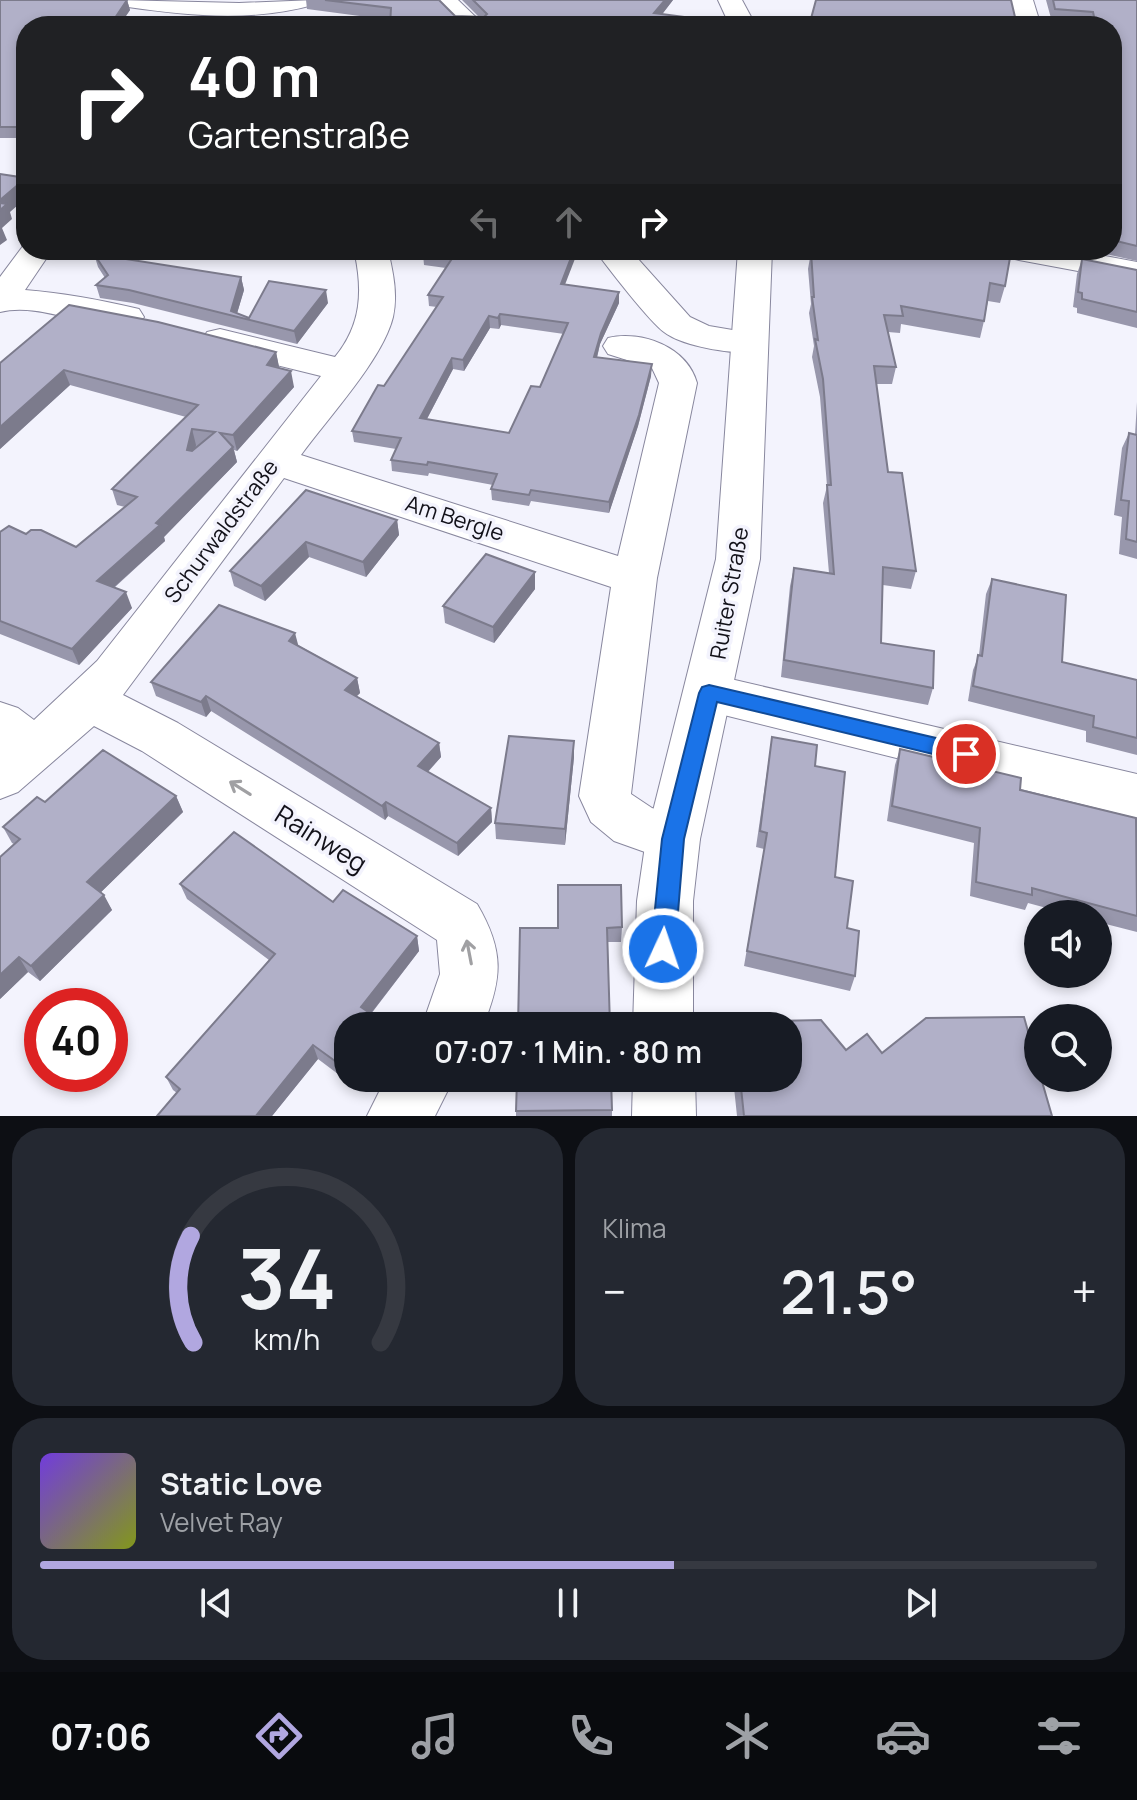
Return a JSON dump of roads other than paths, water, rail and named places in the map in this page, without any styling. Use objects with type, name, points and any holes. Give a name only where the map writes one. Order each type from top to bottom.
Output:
[{"type":"street","points":[[128,0],[220,10],[302,9]]},
{"type":"street","points":[[444,0],[461,16]]},
{"type":"street","points":[[158,16],[170,6]]},
{"type":"street","points":[[1,301],[28,260]]},
{"type":"street","name":"Schurwaldstraße","points":[[12,749],[90,701],[114,674],[369,338],[378,312],[379,292],[373,260]]},
{"type":"street","points":[[619,260],[677,325],[700,335],[749,343]]},
{"type":"street","name":"Ruiter Straße","points":[[663,1012],[665,901],[673,839],[738,559],[754,260]]},
{"type":"street","points":[[1073,260],[1137,272]]},
{"type":"street","points":[[1,301],[55,303],[344,370]]},
{"type":"street","points":[[621,346],[660,356],[671,364],[678,383],[635,578],[605,796],[612,814],[621,820],[673,839]]},
{"type":"street","name":"Am Bergle","points":[[275,461],[635,578]]},
{"type":"street","points":[[709,693],[1137,796]]},
{"type":"street","name":"Rainweg","points":[[90,701],[160,737],[457,922],[470,950],[471,966],[459,1012]]},
{"type":"street","points":[[399,1116],[414,1092]]},
{"type":"street","points":[[664,1092],[664,1116]]}]
